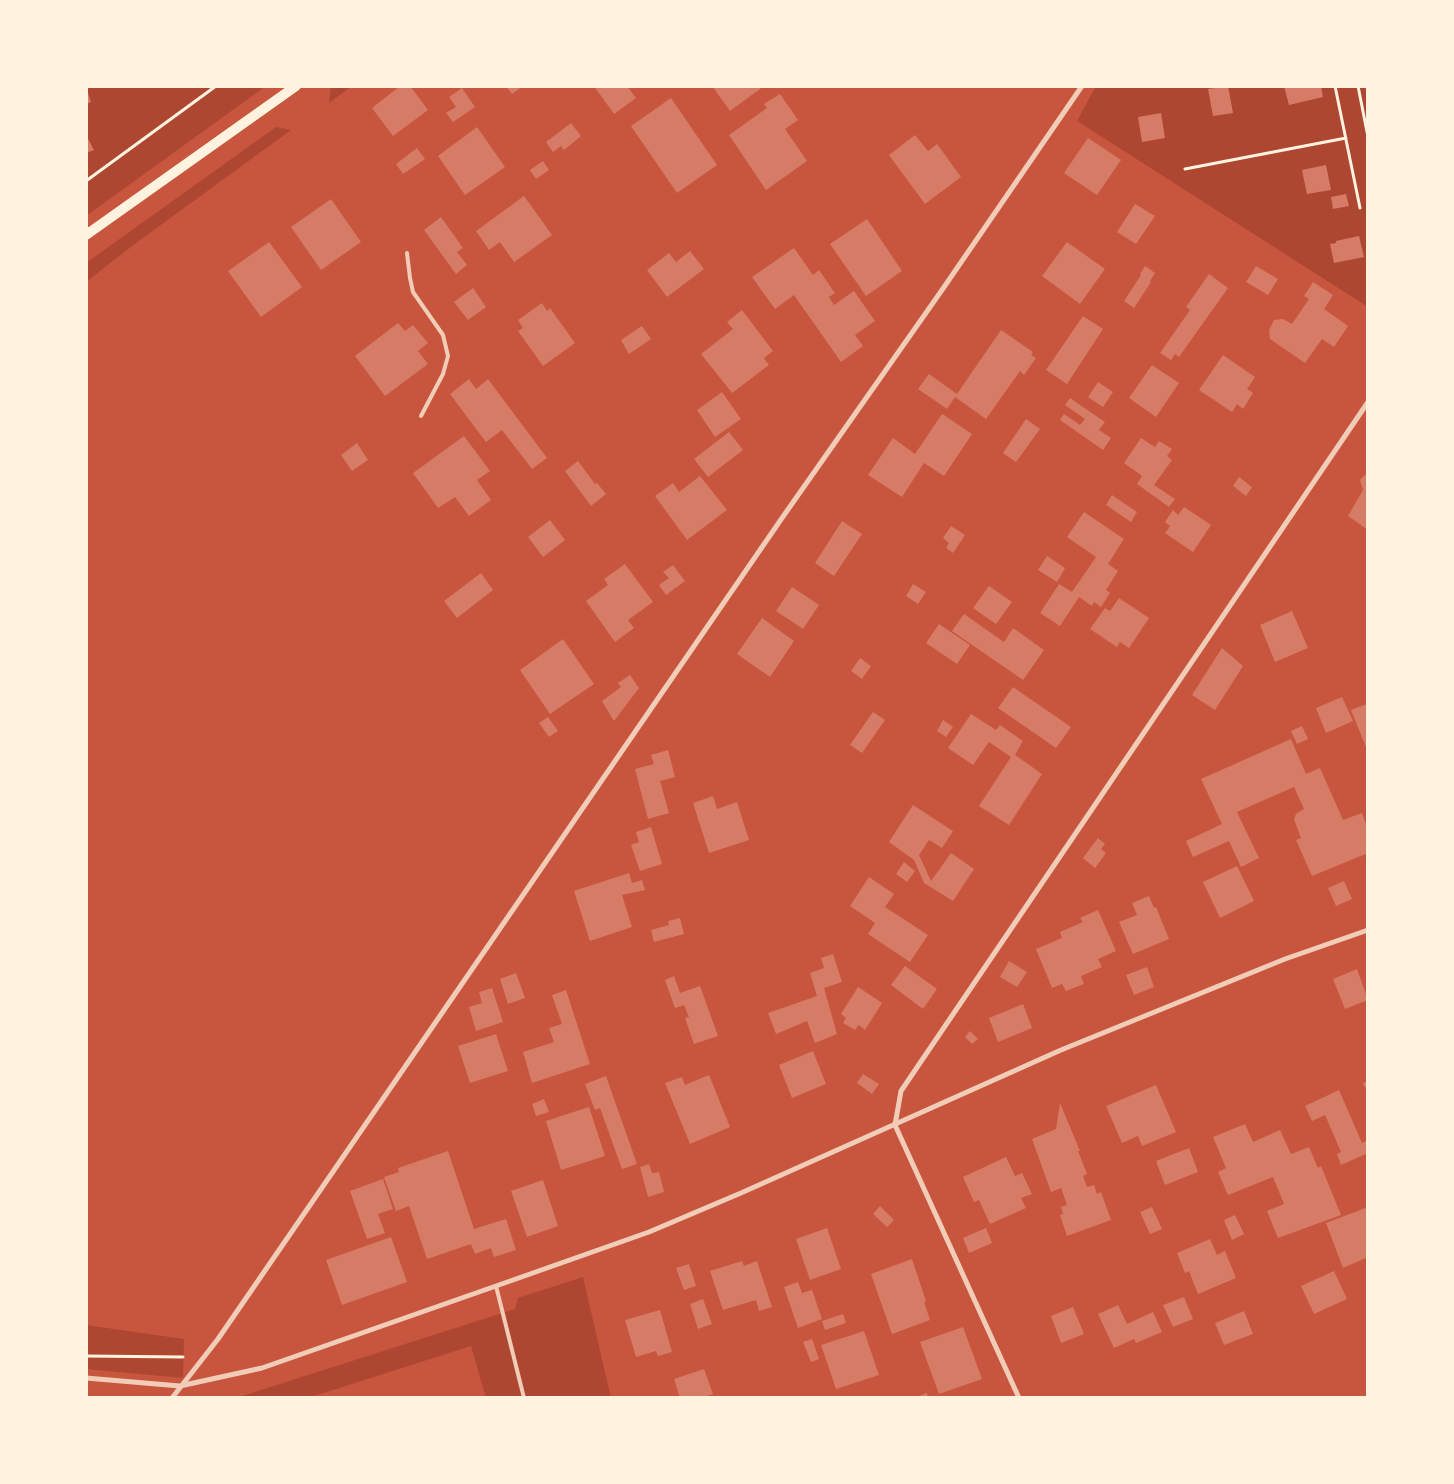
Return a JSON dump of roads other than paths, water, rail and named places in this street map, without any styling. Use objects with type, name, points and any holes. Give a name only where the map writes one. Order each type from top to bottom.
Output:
[{"type":"main road","points":[[86,235],[296,86]]},
{"type":"street","points":[[172,1398],[218,1339],[782,518],[1082,86]]},
{"type":"street","points":[[1019,1398],[895,1124],[901,1090],[1368,402]]},
{"type":"street","points":[[86,1378],[180,1386],[262,1368],[649,1232],[1061,1050],[1285,959],[1368,930]]},
{"type":"lane","points":[[407,253],[413,292],[443,335],[448,356],[443,374],[421,416]]},
{"type":"lane","points":[[496,1286],[524,1398]]}]
